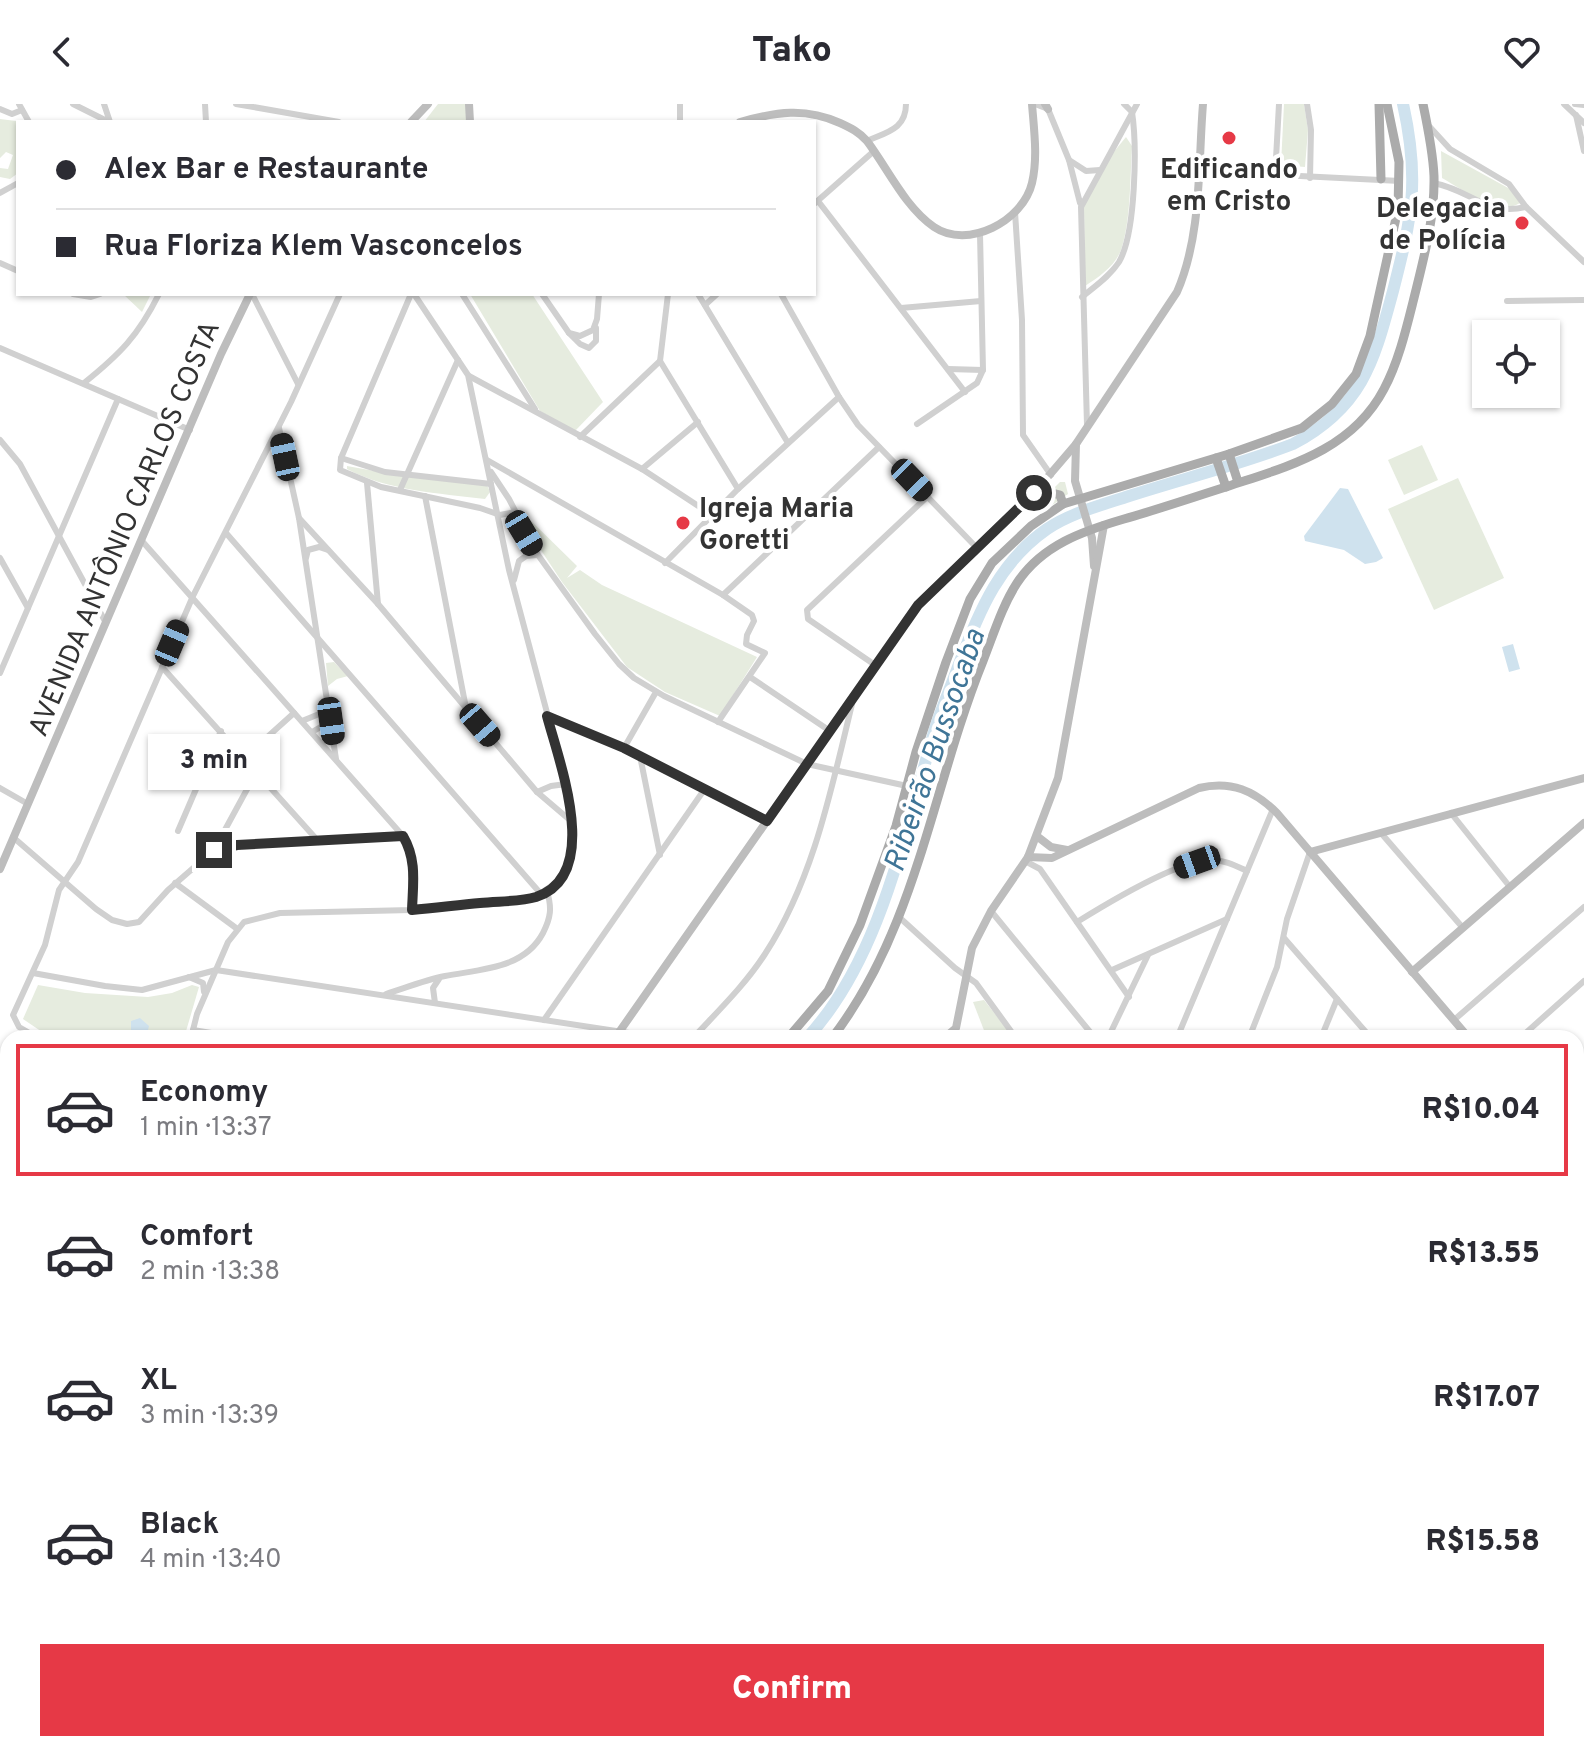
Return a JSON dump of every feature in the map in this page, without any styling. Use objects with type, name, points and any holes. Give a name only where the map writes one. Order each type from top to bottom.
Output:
[{"type":"main road","points":[[413,120],[428,104]]},
{"type":"main road","points":[[621,1030],[918,605],[1051,475],[1076,444],[1177,292],[1185,273],[1193,232],[1203,104]]},
{"type":"main road","points":[[1379,104],[1381,179]]},
{"type":"main road","points":[[795,1030],[820,1002],[850,947],[875,888],[937,687],[978,583],[1006,548],[1063,504],[1217,460],[1302,428],[1332,404],[1356,374],[1370,336],[1391,248],[1400,181],[1387,104]]},
{"type":"main road","points":[[838,1030],[854,1007],[899,917],[922,855],[963,713],[1011,595],[1036,561],[1090,529],[1319,454],[1353,428],[1377,399],[1393,367],[1427,239],[1433,183],[1423,104]]},
{"type":"main road","points":[[750,120],[794,111],[814,113],[855,130],[867,141],[923,219],[937,230],[954,236],[980,234],[1025,201],[1032,182],[1035,156],[1033,107]]},
{"type":"main road","name":"AVENIDA ANTÔNIO CARLOS COSTA","points":[[0,869],[221,354],[250,296]]},
{"type":"main road","points":[[1076,444],[1075,481],[1090,529],[1094,575]]},
{"type":"main road","points":[[1229,456],[1237,480]]},
{"type":"main road","points":[[1217,460],[1225,483]]},
{"type":"main road","points":[[1051,475],[1060,473],[1075,481]]},
{"type":"main road","points":[[1034,493],[1053,492],[1060,495],[1063,504]]},
{"type":"main road","points":[[954,1030],[972,948],[991,911],[1027,859],[1038,837],[1065,750],[1104,525]]},
{"type":"main road","points":[[1310,852],[1582,780]]},
{"type":"main road","points":[[1027,859],[1052,858],[1209,785],[1248,790],[1273,809],[1462,1030]]},
{"type":"main road","points":[[1412,972],[1584,823]]},
{"type":"main road","points":[[1038,837],[1051,847],[1068,851]]},
{"type":"street","points":[[73,104],[106,120]]},
{"type":"street","points":[[236,104],[328,120]]},
{"type":"street","points":[[867,141],[901,124],[906,104]]},
{"type":"street","points":[[1082,297],[1111,271],[1124,250],[1134,176],[1132,112],[1124,104]]},
{"type":"street","points":[[1081,207],[1137,104]]},
{"type":"street","points":[[1275,177],[1279,104]]},
{"type":"street","points":[[1307,104],[1311,130],[1310,178]]},
{"type":"street","points":[[1564,104],[1584,123]]},
{"type":"street","points":[[1575,104],[1584,105]]},
{"type":"street","points":[[1033,107],[1047,106],[1069,160],[1081,207],[1087,425]]},
{"type":"street","points":[[0,109],[12,114],[21,107]]},
{"type":"street","points":[[807,120],[814,113]]},
{"type":"street","points":[[1576,115],[1584,151]]},
{"type":"street","points":[[1427,123],[1450,149],[1509,184],[1526,207],[1584,262]]},
{"type":"street","points":[[874,151],[816,202],[965,392]]},
{"type":"street","points":[[1069,160],[1086,171],[1100,170]]},
{"type":"street","points":[[1198,171],[1400,181]]},
{"type":"street","points":[[1433,183],[1500,210],[1526,207]]},
{"type":"street","points":[[0,193],[16,184]]},
{"type":"street","points":[[0,186],[9,189]]},
{"type":"street","points":[[1015,211],[1022,320],[1023,435],[1051,475]]},
{"type":"street","points":[[917,424],[977,383],[983,370],[980,234]]},
{"type":"street","points":[[84,383],[139,332],[158,296]]},
{"type":"street","points":[[252,296],[298,384]]},
{"type":"street","points":[[23,1030],[13,1019],[14,1012],[51,927],[63,882],[78,862],[193,596],[279,426],[339,296]]},
{"type":"street","points":[[411,296],[341,458],[340,470],[367,483],[496,514],[515,512]]},
{"type":"street","points":[[413,296],[468,375],[489,469],[496,484],[507,495],[538,555],[619,664],[656,692],[807,764],[907,786]]},
{"type":"street","points":[[463,296],[537,412]]},
{"type":"street","points":[[543,296],[569,333],[584,347],[594,345],[599,296]]},
{"type":"street","points":[[668,296],[660,361],[738,489]]},
{"type":"street","points":[[699,296],[788,443]]},
{"type":"street","points":[[705,305],[715,296]]},
{"type":"street","points":[[782,296],[858,425],[976,547]]},
{"type":"street","points":[[1507,301],[1584,300]]},
{"type":"street","points":[[901,308],[981,301]]},
{"type":"street","points":[[569,333],[580,336],[588,334],[597,319]]},
{"type":"street","points":[[0,348],[190,430]]},
{"type":"street","points":[[400,490],[458,360]]},
{"type":"street","points":[[580,437],[660,361]]},
{"type":"street","points":[[948,369],[983,370]]},
{"type":"street","points":[[468,375],[642,469],[712,515]]},
{"type":"street","points":[[665,563],[738,489],[839,397]]},
{"type":"street","points":[[0,673],[118,399]]},
{"type":"street","points":[[642,469],[698,422]]},
{"type":"street","points":[[279,426],[299,518],[336,759]]},
{"type":"street","points":[[0,440],[20,464],[106,623]]},
{"type":"street","points":[[723,595],[879,447]]},
{"type":"street","points":[[341,458],[406,475],[496,484],[506,477],[517,477]]},
{"type":"street","points":[[487,460],[723,595],[753,617],[746,644],[765,653],[718,722]]},
{"type":"street","points":[[367,483],[378,604]]},
{"type":"street","points":[[193,1030],[236,928],[254,917],[280,913],[412,910],[513,900],[544,893],[559,881],[570,863],[572,821],[566,784],[496,514],[493,498],[496,484]]},
{"type":"street","points":[[493,498],[499,494],[507,495]]},
{"type":"street","points":[[425,496],[467,711]]},
{"type":"street","points":[[875,665],[823,632],[808,619],[806,612],[928,496]]},
{"type":"street","points":[[299,518],[378,604],[537,792],[572,821]]},
{"type":"street","points":[[226,533],[544,893],[551,906],[549,921],[534,948],[525,956],[503,965],[441,977],[382,995]]},
{"type":"street","points":[[142,541],[403,836],[414,862],[412,910]]},
{"type":"street","points":[[305,564],[308,550],[319,547],[328,550]]},
{"type":"street","points":[[514,584],[515,568],[519,561],[526,556],[538,555]]},
{"type":"street","points":[[0,558],[28,608]]},
{"type":"street","points":[[162,667],[319,842]]},
{"type":"street","points":[[750,677],[830,731]]},
{"type":"street","points":[[624,748],[656,692]]},
{"type":"street","points":[[700,1030],[745,981],[774,939],[810,860],[837,770],[854,696]]},
{"type":"street","points":[[302,721],[329,710]]},
{"type":"street","points":[[245,757],[294,713]]},
{"type":"street","points":[[547,716],[624,748],[767,821]]},
{"type":"street","points":[[312,732],[331,721]]},
{"type":"street","points":[[178,831],[221,731]]},
{"type":"street","points":[[640,756],[660,855]]},
{"type":"street","points":[[14,838],[112,920],[127,924],[139,922],[175,883],[214,850],[257,771]]},
{"type":"street","points":[[537,792],[566,784]]},
{"type":"street","points":[[0,788],[28,804]]},
{"type":"street","points":[[544,1020],[704,790]]},
{"type":"street","points":[[1180,1030],[1273,809]]},
{"type":"street","points":[[1451,813],[1510,887]]},
{"type":"street","points":[[1381,833],[1463,928]]},
{"type":"street","points":[[214,850],[237,845],[403,836]]},
{"type":"street","points":[[1252,1030],[1277,967],[1287,919],[1310,852]]},
{"type":"street","points":[[1027,859],[1040,869],[1129,997]]},
{"type":"street","points":[[1077,922],[1109,902],[1197,862],[1217,860],[1247,871]]},
{"type":"street","points":[[175,883],[236,928]]},
{"type":"street","points":[[1454,1020],[1584,907]]},
{"type":"street","points":[[991,911],[1088,1030]]},
{"type":"street","points":[[899,917],[976,983],[1010,1030]]},
{"type":"street","points":[[1112,970],[1227,919]]},
{"type":"street","points":[[1284,938],[1364,1030]]},
{"type":"street","points":[[1112,1030],[1148,955]]},
{"type":"street","points":[[33,973],[131,990],[164,986],[216,970],[593,1030]]},
{"type":"street","points":[[189,977],[203,983],[205,996]]},
{"type":"street","points":[[435,1003],[433,988],[441,977]]},
{"type":"street","points":[[1529,1030],[1584,981]]},
{"type":"street","points":[[1324,1030],[1337,999]]},
{"type":"shaded area","points":[[438,104],[466,104],[467,120],[426,120]]},
{"type":"shaded area","points":[[1284,104],[1304,104],[1308,130],[1305,167],[1281,165]]},
{"type":"shaded area","points":[[0,119],[16,121],[16,174],[10,179],[0,177],[0,168],[8,169],[13,155],[6,152],[0,158]]},
{"type":"shaded area","points":[[1126,137],[1132,146],[1128,213],[1121,250],[1101,275],[1085,286],[1084,206],[1104,164]]},
{"type":"shaded area","points":[[1441,151],[1510,189],[1520,203],[1501,207],[1490,204],[1442,178]]},
{"type":"shaded area","points":[[125,296],[150,296],[142,312]]},
{"type":"shaded area","points":[[471,296],[533,296],[603,402],[575,431],[540,411]]},
{"type":"shaded area","points":[[1422,445],[1438,480],[1404,495],[1388,460]]},
{"type":"shaded area","points":[[347,466],[402,476],[487,485],[490,492],[485,499],[414,490],[363,476],[347,469]]},
{"type":"shaded area","points":[[1458,478],[1504,578],[1434,610],[1388,509]]},
{"type":"shaded area","points":[[1060,482],[1065,482],[1068,494],[1044,511],[1038,504]]},
{"type":"shaded area","points":[[525,515],[577,566],[567,578],[580,570],[602,585],[757,657],[720,716],[665,692],[627,667],[562,582],[521,520]]},
{"type":"shaded area","points":[[334,662],[348,676],[328,686],[326,663]]},
{"type":"shaded area","points":[[38,985],[85,993],[148,997],[172,993],[192,985],[199,987],[186,1030],[39,1030],[23,1019]]},
{"type":"shaded area","points":[[984,1000],[1008,1030],[984,1030],[973,1002]]},
{"type":"water","points":[[1340,488],[1348,489],[1383,558],[1376,562],[1365,564],[1344,550],[1305,541],[1304,536]]},
{"type":"water","points":[[1513,644],[1520,669],[1509,672],[1502,647]]},
{"type":"water","points":[[140,1018],[149,1026],[148,1030],[131,1030],[131,1021]]},
{"type":"waterway","name":"Ribeirão Bussocaba","points":[[813,1030],[854,971],[872,933],[900,852],[937,723],[959,664],[992,589],[1016,557],[1047,529],[1075,514],[1293,444],[1317,430],[1335,414],[1362,380],[1386,316],[1409,219],[1411,155],[1403,104]]},
{"type":"place","name":"Edificando em Cristo","points":[[1229,138]]},
{"type":"place","name":"Delegacia de Polícia","points":[[1522,223]]},
{"type":"place","name":"Igreja Maria Goretti","points":[[683,523]]},
{"type":"route","points":[[214,850],[237,845],[403,836],[414,862],[412,910],[535,897],[559,881],[570,863],[573,847],[566,784],[547,716],[624,748],[767,821],[918,605],[1034,493]]}]
